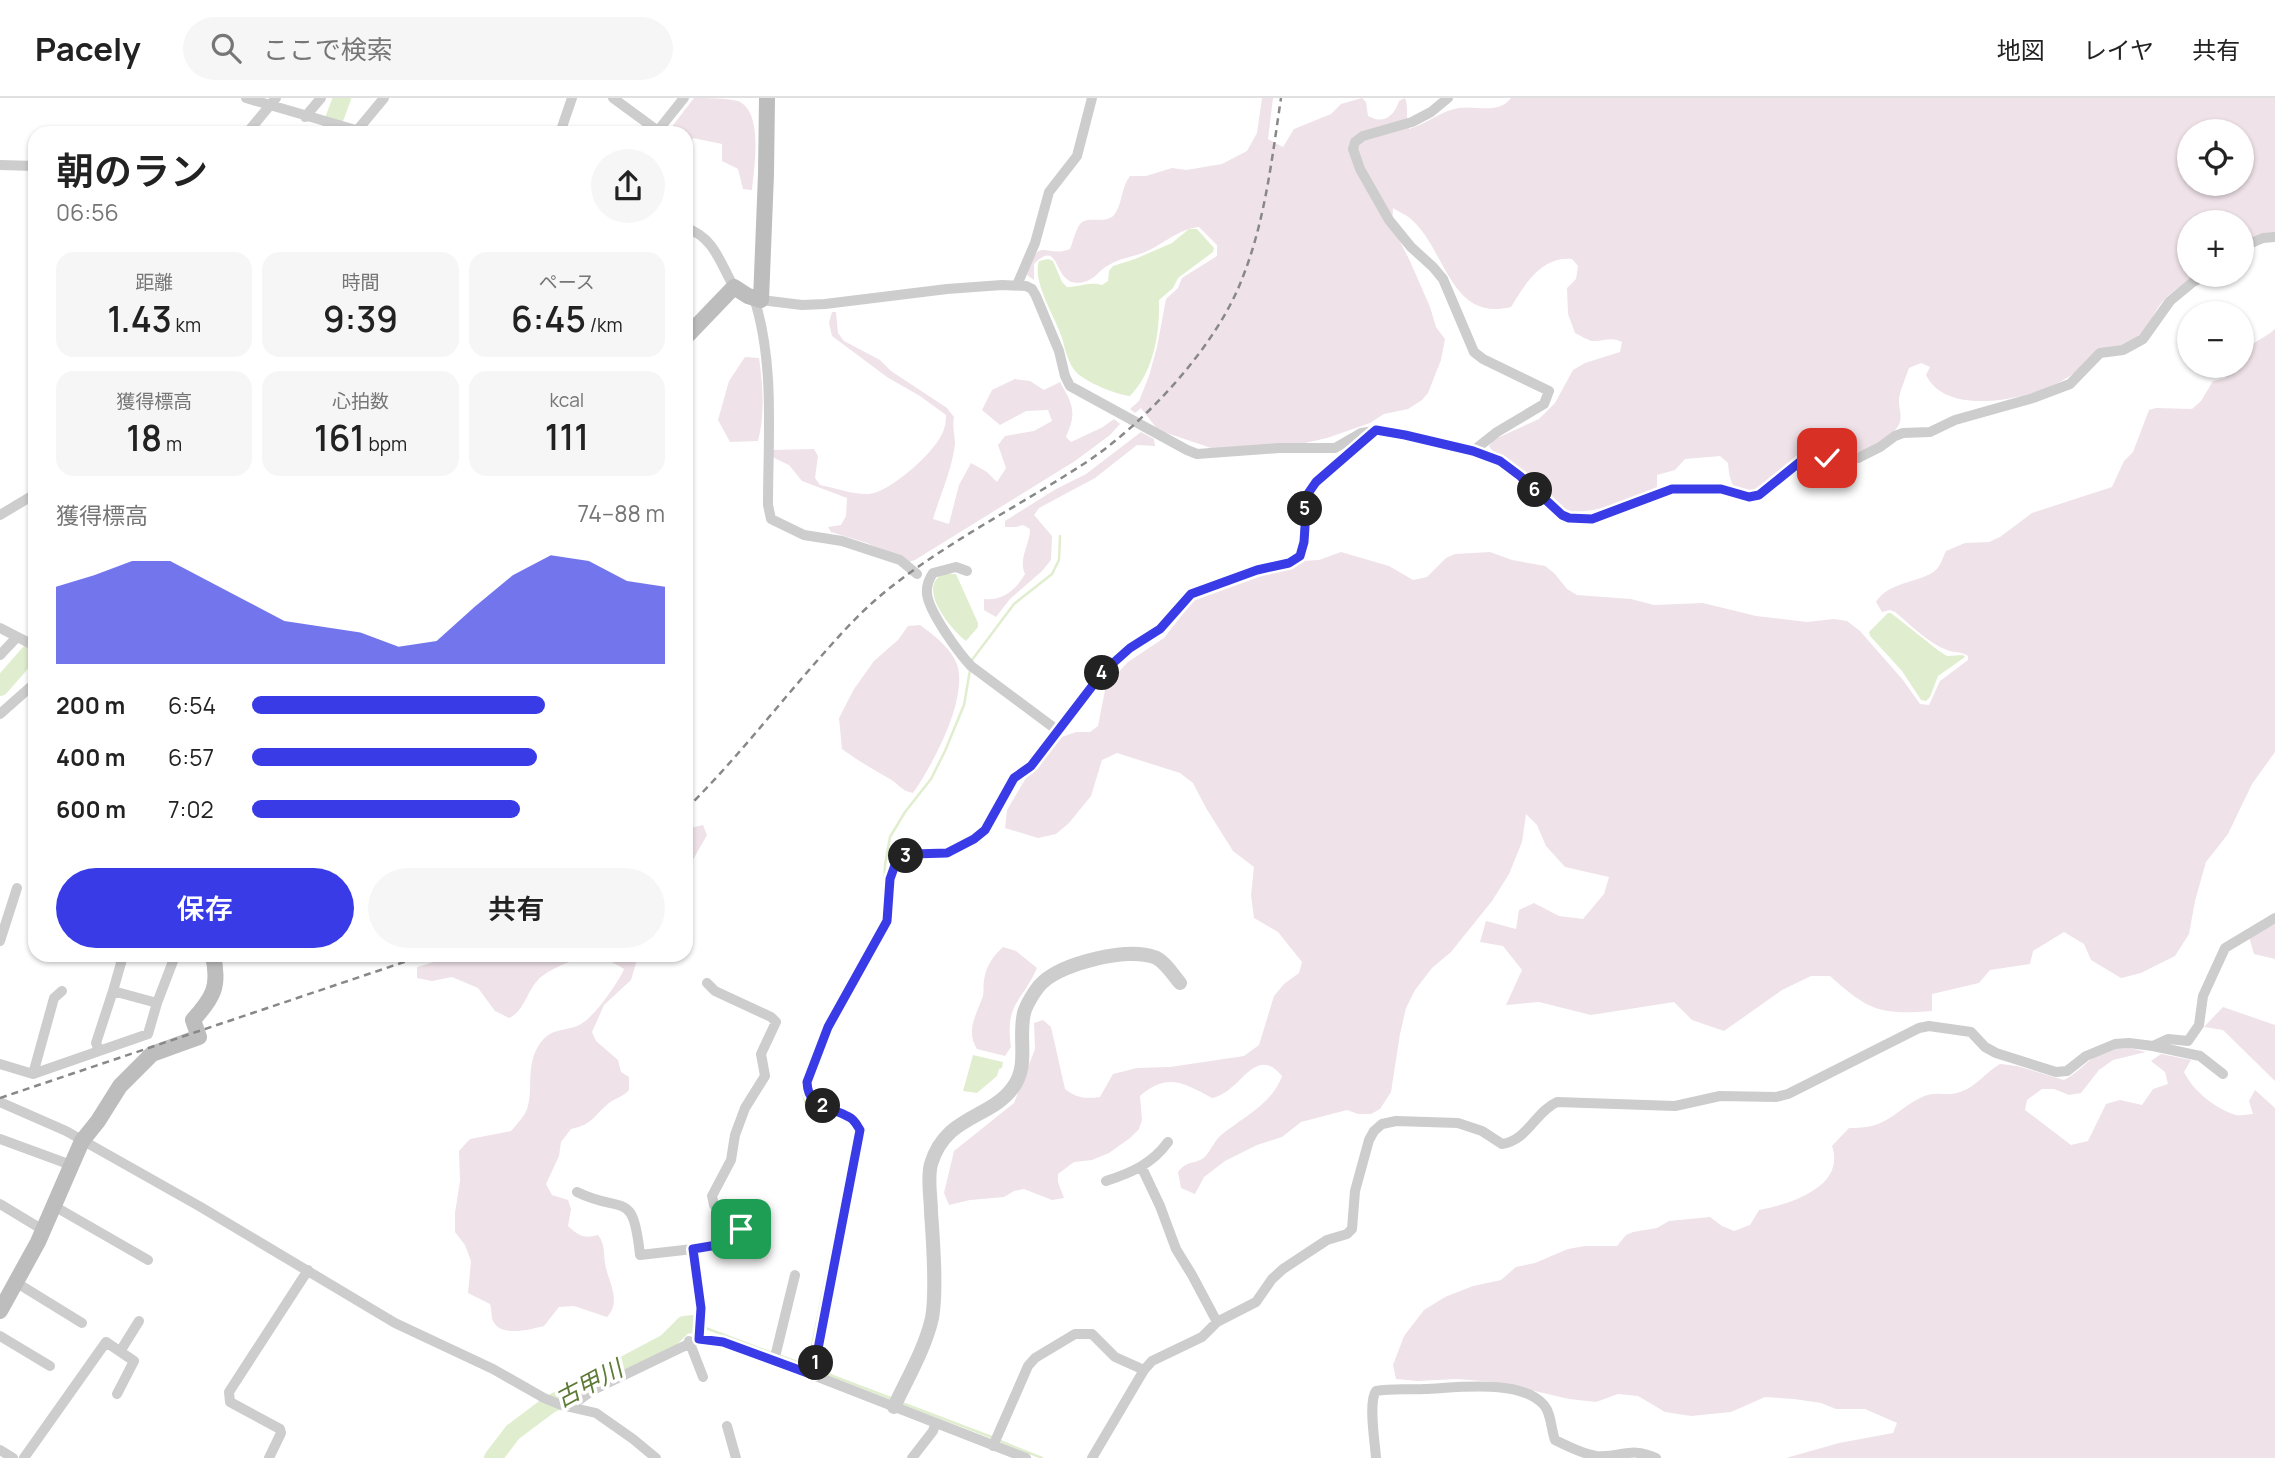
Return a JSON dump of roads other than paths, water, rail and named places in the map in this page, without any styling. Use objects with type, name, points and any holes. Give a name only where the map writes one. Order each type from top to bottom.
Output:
[{"type":"main road","points":[[693,330],[734,287],[758,299],[766,174],[766,98]]},
{"type":"main road","points":[[0,1311],[43,1230],[82,1141],[120,1086],[152,1054],[199,1037],[193,1020],[215,989],[217,972],[214,962]]},
{"type":"street","points":[[246,98],[273,102],[308,118],[336,126]]},
{"type":"street","points":[[308,118],[321,98]]},
{"type":"street","points":[[361,126],[375,105],[384,98]]},
{"type":"street","points":[[613,98],[649,126]]},
{"type":"street","points":[[662,126],[684,98]]},
{"type":"street","points":[[1017,285],[1035,243],[1049,192],[1076,156],[1092,98]]},
{"type":"street","points":[[1448,98],[1431,113],[1412,122],[1363,136],[1355,142],[1353,149],[1360,169],[1389,220],[1443,279],[1474,352],[1549,391],[1545,404],[1497,432],[1473,451]]},
{"type":"street","points":[[563,126],[570,99]]},
{"type":"street","points":[[253,126],[273,102]]},
{"type":"street","points":[[0,164],[28,166]]},
{"type":"street","points":[[693,232],[706,238],[717,252],[734,287]]},
{"type":"street","points":[[2254,242],[2275,237]]},
{"type":"street","points":[[927,586],[900,560],[842,541],[804,535],[771,519],[768,505],[768,384],[758,299],[802,305],[825,304],[947,289],[1017,285],[1032,289],[1036,296],[1070,386],[1187,450],[1197,454],[1279,448],[1335,448],[1361,433],[1376,430],[1473,451],[1500,461],[1556,510],[1569,518],[1592,519],[1672,489],[1721,489],[1749,497],[1759,495],[1801,461],[1811,458],[1858,458],[1903,433],[1930,432],[1955,421],[2070,384],[2100,353],[2123,349],[2143,339],[2170,301],[2187,287]]},
{"type":"street","points":[[813,1375],[860,1130],[851,1118],[814,1103],[807,1091],[807,1082],[828,1027],[887,921],[890,879],[895,865],[903,857],[913,854],[947,853],[985,830],[1014,778],[1031,766],[1103,672],[1130,648],[1160,629],[1191,594],[1257,570],[1289,563],[1300,556],[1304,542],[1307,495],[1316,482],[1376,430]]},
{"type":"street","points":[[0,515],[28,498]]},
{"type":"street","points":[[917,574],[956,567],[967,571]]},
{"type":"street","points":[[933,573],[927,586],[929,603],[960,654],[992,682],[1057,730]]},
{"type":"street","points":[[0,628],[28,643]]},
{"type":"street","points":[[0,654],[18,638]]},
{"type":"street","points":[[0,714],[28,689]]},
{"type":"street","points":[[0,941],[17,888]]},
{"type":"street","points":[[2153,1046],[2168,1039],[2180,1042],[2191,1038],[2199,1025],[2203,996],[2225,948],[2275,918]]},
{"type":"street","points":[[894,1407],[919,1354],[932,1318],[930,1166],[940,1143],[959,1123],[984,1110],[1014,1087],[1021,1074],[1024,1012],[1041,983],[1058,971],[1077,964],[1137,953],[1157,957],[1180,983]]},
{"type":"street","points":[[99,1050],[96,1042],[120,962]]},
{"type":"street","points":[[0,1063],[33,1073],[148,1034],[173,962]]},
{"type":"street","points":[[577,1192],[624,1206],[632,1214],[636,1224],[639,1255],[741,1241],[741,1229],[729,1215],[714,1205],[712,1196],[731,1160],[735,1135],[745,1108],[765,1076],[761,1054],[776,1022],[771,1017],[715,991],[707,983]]},
{"type":"street","points":[[33,1073],[54,998],[62,991]]},
{"type":"street","points":[[113,991],[157,1003]]},
{"type":"street","points":[[1092,1458],[1152,1361],[1202,1337],[1217,1322],[1256,1302],[1283,1269],[1327,1240],[1347,1234],[1352,1229],[1355,1191],[1366,1152],[1374,1131],[1382,1124],[1396,1121],[1458,1123],[1482,1131],[1502,1144],[1521,1136],[1544,1109],[1557,1102],[1675,1106],[1720,1097],[1776,1097],[1788,1094],[1919,1028],[1929,1026],[1971,1032],[1985,1047],[1996,1053],[2056,1072],[2067,1071],[2086,1056],[2115,1044],[2129,1043],[2200,1056],[2223,1074]]},
{"type":"street","points":[[1,1105],[66,1131],[396,1323],[493,1369],[544,1398],[596,1413],[656,1458]]},
{"type":"street","points":[[0,1139],[71,1165]]},
{"type":"street","points":[[1107,1181],[1142,1168],[1168,1142]]},
{"type":"street","points":[[1142,1168],[1176,1249],[1217,1322]]},
{"type":"street","points":[[0,1204],[43,1230]]},
{"type":"street","points":[[54,1206],[148,1260]]},
{"type":"street","points":[[693,1249],[701,1308],[694,1340],[702,1377]]},
{"type":"street","points":[[269,1458],[281,1433],[280,1429],[230,1402],[229,1392],[308,1270]]},
{"type":"street","points":[[774,1361],[796,1275]]},
{"type":"street","points":[[16,1283],[82,1324]]},
{"type":"street","points":[[121,1350],[139,1321]]},
{"type":"street","points":[[993,1446],[1028,1366],[1035,1358],[1074,1334],[1092,1334],[1115,1357],[1144,1370]]},
{"type":"street","points":[[0,1336],[50,1366]]},
{"type":"street","points":[[571,1406],[593,1390],[694,1340],[723,1342],[1026,1458]]},
{"type":"street","points":[[24,1458],[106,1342],[134,1361],[117,1394]]},
{"type":"street","points":[[1376,1458],[1372,1405],[1376,1391],[1452,1386],[1504,1389],[1538,1399],[1547,1408],[1555,1440],[1594,1456],[1636,1451],[1656,1458]]},
{"type":"street","points":[[912,1458],[933,1432],[935,1424]]},
{"type":"street","points":[[727,1426],[737,1458]]},
{"type":"street","points":[[0,1450],[13,1458]]},
{"type":"waterway","points":[[332,126],[342,98]]},
{"type":"waterway","points":[[972,660],[1014,604],[1052,574],[1059,560],[1060,536]]},
{"type":"waterway","points":[[0,687],[28,655]]},
{"type":"waterway","points":[[884,894],[890,837],[905,812],[931,779],[945,751],[964,705],[970,670]]},
{"type":"waterway","points":[[803,1094],[807,1108],[837,1118]]},
{"type":"waterway","points":[[808,1366],[854,1129]]},
{"type":"waterway","name":"古甲川","points":[[493,1458],[513,1432],[549,1405],[666,1343],[684,1325],[693,1324]]},
{"type":"waterway","points":[[703,1327],[772,1353]]},
{"type":"waterway","points":[[778,1355],[808,1366]]},
{"type":"waterway","points":[[817,1370],[893,1399]]},
{"type":"waterway","points":[[902,1403],[994,1438]]},
{"type":"waterway","points":[[1000,1441],[1042,1458]]},
{"type":"railway","points":[[693,802],[833,643],[876,599],[933,557],[1105,449],[1153,407],[1175,383],[1215,331],[1242,279],[1262,213],[1281,98]]},
{"type":"railway","points":[[0,1098],[404,962]]}]
